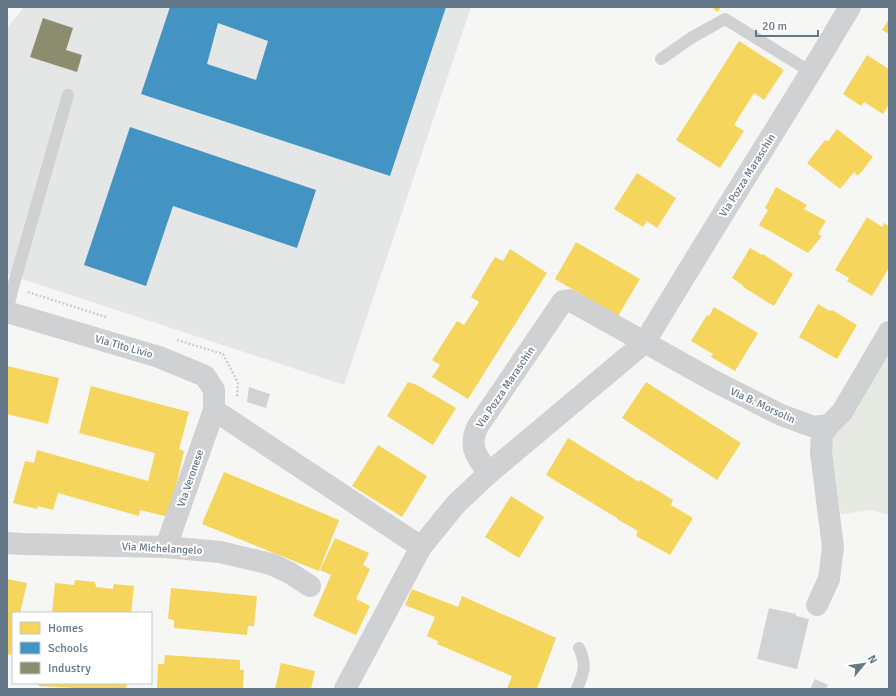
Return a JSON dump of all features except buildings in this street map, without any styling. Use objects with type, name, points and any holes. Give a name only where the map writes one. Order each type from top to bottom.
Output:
[{"type":"street","name":"Via Pozza Maraschin","points":[[345,689],[421,547],[456,504],[489,473],[644,343],[850,7]]},
{"type":"street","name":"Via Pozza Maraschin","points":[[489,473],[479,461],[473,446],[473,436],[478,426],[563,301],[569,300],[644,343]]},
{"type":"street","name":"Via Tito Livio","points":[[7,312],[159,356],[205,376],[214,390],[214,410]]},
{"type":"street","points":[[817,605],[829,579],[833,547],[821,453],[822,435],[829,424],[842,412],[889,332]]},
{"type":"street","name":"Via B. Morsolin","points":[[644,343],[781,415],[814,426],[829,424]]},
{"type":"street","name":"Via Veronese","points":[[166,547],[214,410]]},
{"type":"street","points":[[214,410],[421,547]]},
{"type":"street","name":"Via Michelangelo","points":[[7,543],[166,547],[220,552],[264,562],[290,573],[310,586]]},
{"type":"lane","points":[[661,59],[691,38],[725,19],[811,72]]},
{"type":"lane","points":[[7,312],[14,282],[68,95]]},
{"type":"lane","points":[[577,689],[584,673],[584,659],[579,648]]},
{"type":"shaded area","points":[[24,7],[471,7],[344,385],[7,274],[7,28]]},
{"type":"shaded area","points":[[889,345],[889,515],[871,510],[841,514],[830,461],[833,433]]}]
